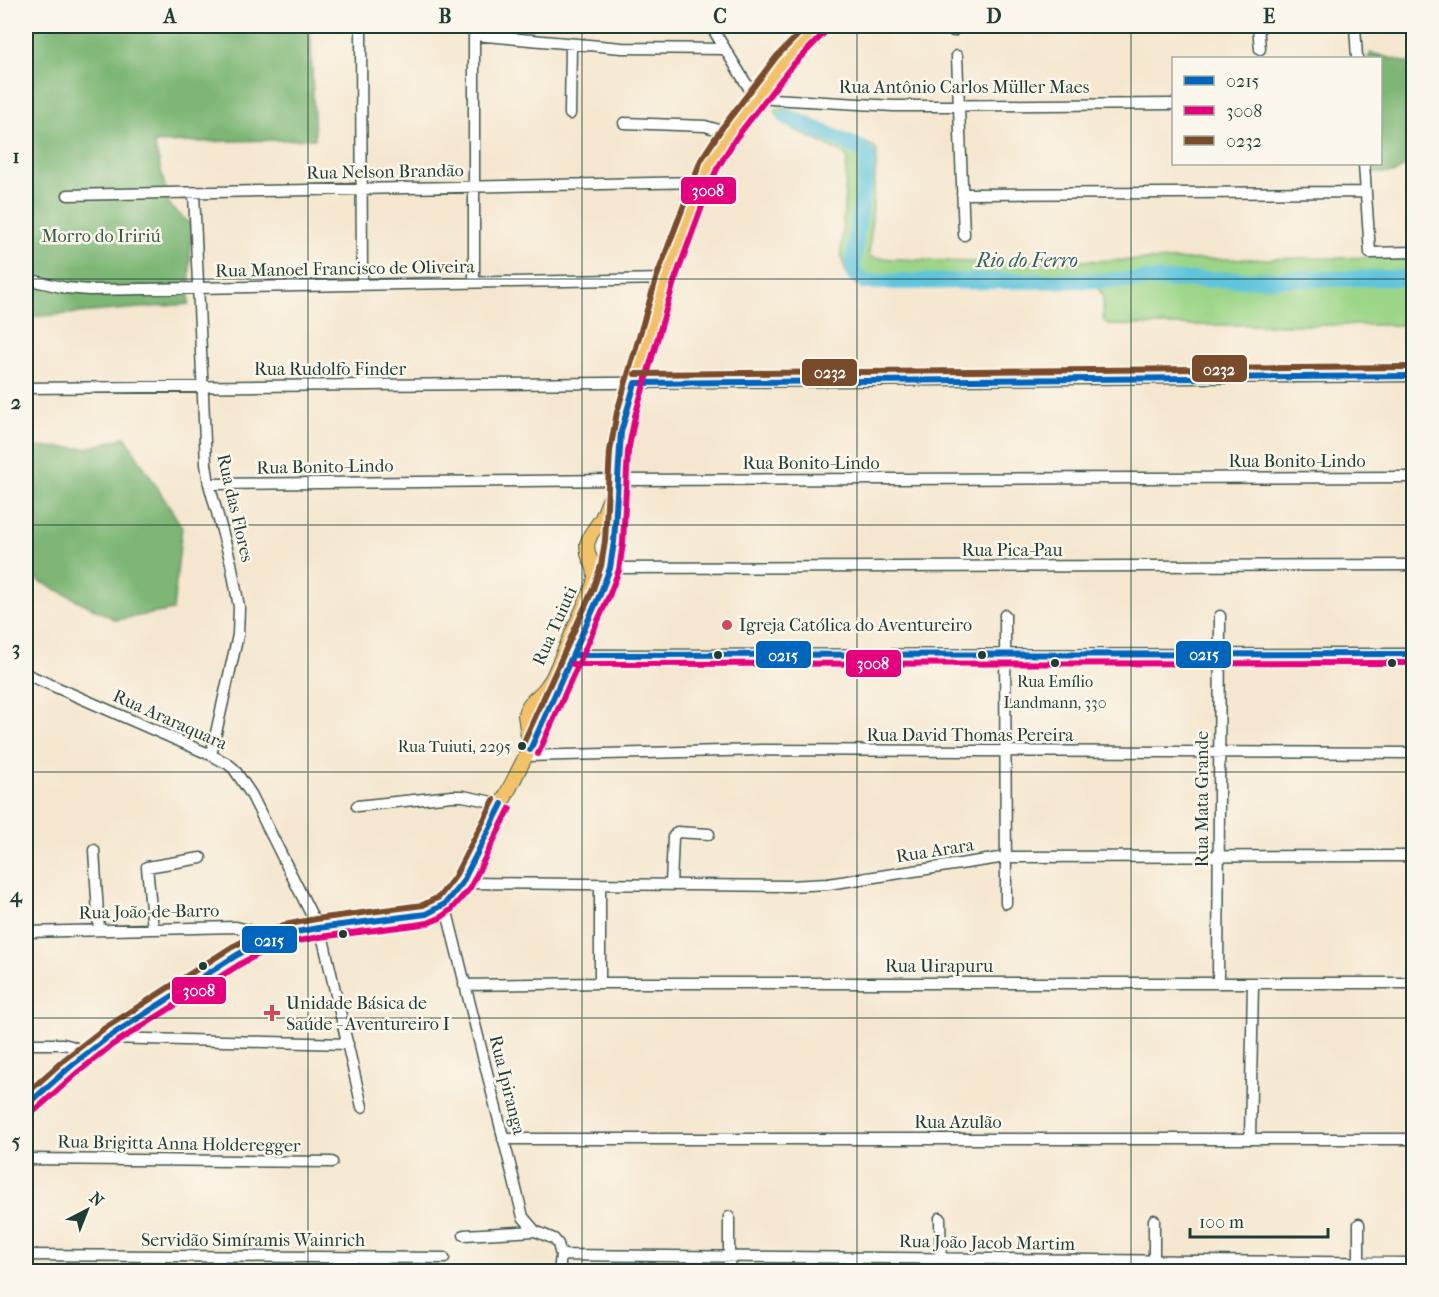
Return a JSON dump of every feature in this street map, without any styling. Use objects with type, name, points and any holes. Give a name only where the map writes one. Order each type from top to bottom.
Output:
[{"type":"main road","name":"Rua Tuiuti","points":[[26,1106],[107,1038],[237,956],[271,939],[318,928],[426,914],[445,904],[451,898],[462,883],[544,720],[610,568],[614,542],[621,432],[665,279],[702,182],[719,148],[755,98],[784,61],[819,26]]},
{"type":"main road","name":"Rua Tuiuti","points":[[525,715],[528,705],[544,691],[553,677],[593,586],[594,568],[587,550],[589,539],[602,518],[617,480]]},
{"type":"main road","points":[[589,539],[601,536],[614,542]]},
{"type":"main road","points":[[525,715],[533,721],[544,720]]},
{"type":"main road","points":[[525,715],[528,753]]},
{"type":"street","points":[[361,26],[362,285]]},
{"type":"street","points":[[711,26],[755,98]]},
{"type":"street","points":[[1258,26],[1260,49]]},
{"type":"street","points":[[1355,26],[1357,57]]},
{"type":"street","points":[[474,283],[474,30],[571,45],[725,49]]},
{"type":"street","points":[[570,114],[571,45]]},
{"type":"street","points":[[957,56],[964,235]]},
{"type":"street","name":"Rua Antônio Carlos Müller Maes","points":[[755,98],[894,106],[1172,104]]},
{"type":"street","points":[[624,123],[705,126],[729,133]]},
{"type":"street","points":[[1364,165],[1370,253],[1413,252]]},
{"type":"street","name":"Rua Nelson Brandão","points":[[68,195],[702,182]]},
{"type":"street","points":[[962,194],[1366,192]]},
{"type":"street","name":"Rua das Flores","points":[[194,193],[206,464],[240,607],[238,635],[211,755]]},
{"type":"street","name":"Rua Manoel Francisco de Oliveira","points":[[26,279],[77,290],[665,279]]},
{"type":"street","name":"Rua Rudolfo Finder","points":[[26,388],[1413,376]]},
{"type":"street","name":"Rua Bonito-Lindo","points":[[209,484],[1413,477]]},
{"type":"street","name":"Rua Pica-Pau","points":[[610,568],[1413,565]]},
{"type":"street","points":[[1005,615],[1006,903]]},
{"type":"street","name":"Rua Mata Grande","points":[[1218,983],[1220,616]]},
{"type":"street","points":[[573,655],[1413,654]]},
{"type":"street","name":"Rua Araraquara","points":[[26,674],[211,755],[234,769],[251,794],[324,943],[362,1107]]},
{"type":"street","name":"Rua David Thomas Pereira","points":[[528,753],[762,750],[1413,753]]},
{"type":"street","points":[[357,806],[452,796],[502,804]]},
{"type":"street","points":[[671,885],[674,834],[677,832],[709,834]]},
{"type":"street","points":[[94,850],[99,930]]},
{"type":"street","name":"Rua Arara","points":[[462,883],[789,886],[828,884],[1006,857],[1413,856]]},
{"type":"street","points":[[153,929],[147,867],[201,858]]},
{"type":"street","points":[[600,885],[600,983]]},
{"type":"street","name":"Rua Ipiranga","points":[[445,904],[523,1217],[535,1231],[554,1239],[561,1255]]},
{"type":"street","name":"Rua João-de-Barro","points":[[26,932],[236,927],[271,939]]},
{"type":"street","points":[[1250,1139],[1253,983]]},
{"type":"street","name":"Rua Uirapuru","points":[[465,985],[1413,983]]},
{"type":"street","points":[[107,1038],[348,1044]]},
{"type":"street","points":[[26,1044],[63,1044],[88,1053]]},
{"type":"street","name":"Rua Azulão","points":[[503,1139],[1413,1139]]},
{"type":"street","name":"Rua Brigitta Anna Holderegger","points":[[26,1159],[332,1162]]},
{"type":"street","points":[[729,1217],[729,1272]]},
{"type":"street","points":[[940,1218],[941,1272]]},
{"type":"street","points":[[1154,1220],[1154,1266]]},
{"type":"street","points":[[1359,1224],[1359,1268]]},
{"type":"street","points":[[464,1235],[535,1231]]},
{"type":"street","points":[[559,1272],[561,1255]]},
{"type":"street","name":"Rua João Jacob Martim","points":[[561,1255],[941,1259],[1154,1266],[1359,1268],[1413,1263]]},
{"type":"street","name":"Servidão Simíramis Wainrich","points":[[26,1256],[444,1258]]},
{"type":"street","points":[[385,1258],[385,1272]]},
{"type":"green space","name":"Morro do Iririú","points":[[26,26],[310,26],[315,139],[154,143],[170,206],[191,224],[189,304],[30,317],[26,313]]},
{"type":"green space","points":[[1371,53],[1413,64],[1413,160],[1395,173],[1371,173],[1371,165],[1382,165],[1382,57],[1369,57]]},
{"type":"green space","points":[[781,106],[873,146],[877,152],[869,255],[873,258],[969,262],[1413,257],[1413,325],[1108,325],[1103,319],[1102,295],[1093,284],[855,284],[847,275],[841,256],[847,158],[842,153],[785,125],[775,110]]},
{"type":"green space","points":[[125,437],[182,527],[173,610],[116,620],[32,577],[33,539],[26,540],[26,447],[87,448]]},
{"type":"waterway","name":"Rio do Ferro","points":[[786,117],[860,148],[868,157],[853,265],[855,275],[865,282],[1414,278]]},
{"type":"transit line","name":"0232","points":[[522,746],[593,589],[601,566],[605,541],[610,451],[617,412],[657,276],[701,160],[722,128],[777,56],[807,26]]},
{"type":"transit line","name":"3008","points":[[538,754],[619,570],[623,543],[628,452],[635,416],[674,282],[710,185],[736,138],[791,67],[825,32]]},
{"type":"transit line","name":"0232","points":[[635,374],[1414,367]]},
{"type":"transit line","name":"0215","points":[[530,750],[610,568],[614,542],[621,432],[635,383],[1414,376]]},
{"type":"transit line","name":"0215","points":[[573,655],[1414,654]]},
{"type":"transit line","name":"3008","points":[[573,664],[1414,663]]},
{"type":"transit line","name":"0232","points":[[26,1094],[102,1030],[232,947],[256,935],[284,925],[316,919],[423,905],[439,897],[454,878],[494,800]]},
{"type":"transit line","name":"0215","points":[[26,1106],[107,1038],[237,955],[260,943],[286,934],[318,928],[426,914],[445,904],[462,883],[502,804]]},
{"type":"transit line","name":"3008","points":[[32,1113],[112,1045],[264,951],[288,943],[319,937],[428,923],[440,918],[451,910],[470,888],[510,808]]},
{"type":"place","name":"Igreja Católica do Aventureiro","points":[[727,625]]},
{"type":"place","name":"Rua Emílio Landmann, 330","points":[[1055,663]]},
{"type":"place","name":"Rua Tuiuti, 2295","points":[[522,746]]},
{"type":"place","name":"Unidade Básica de Saúde - Aventureiro I","points":[[272,1013]]}]
